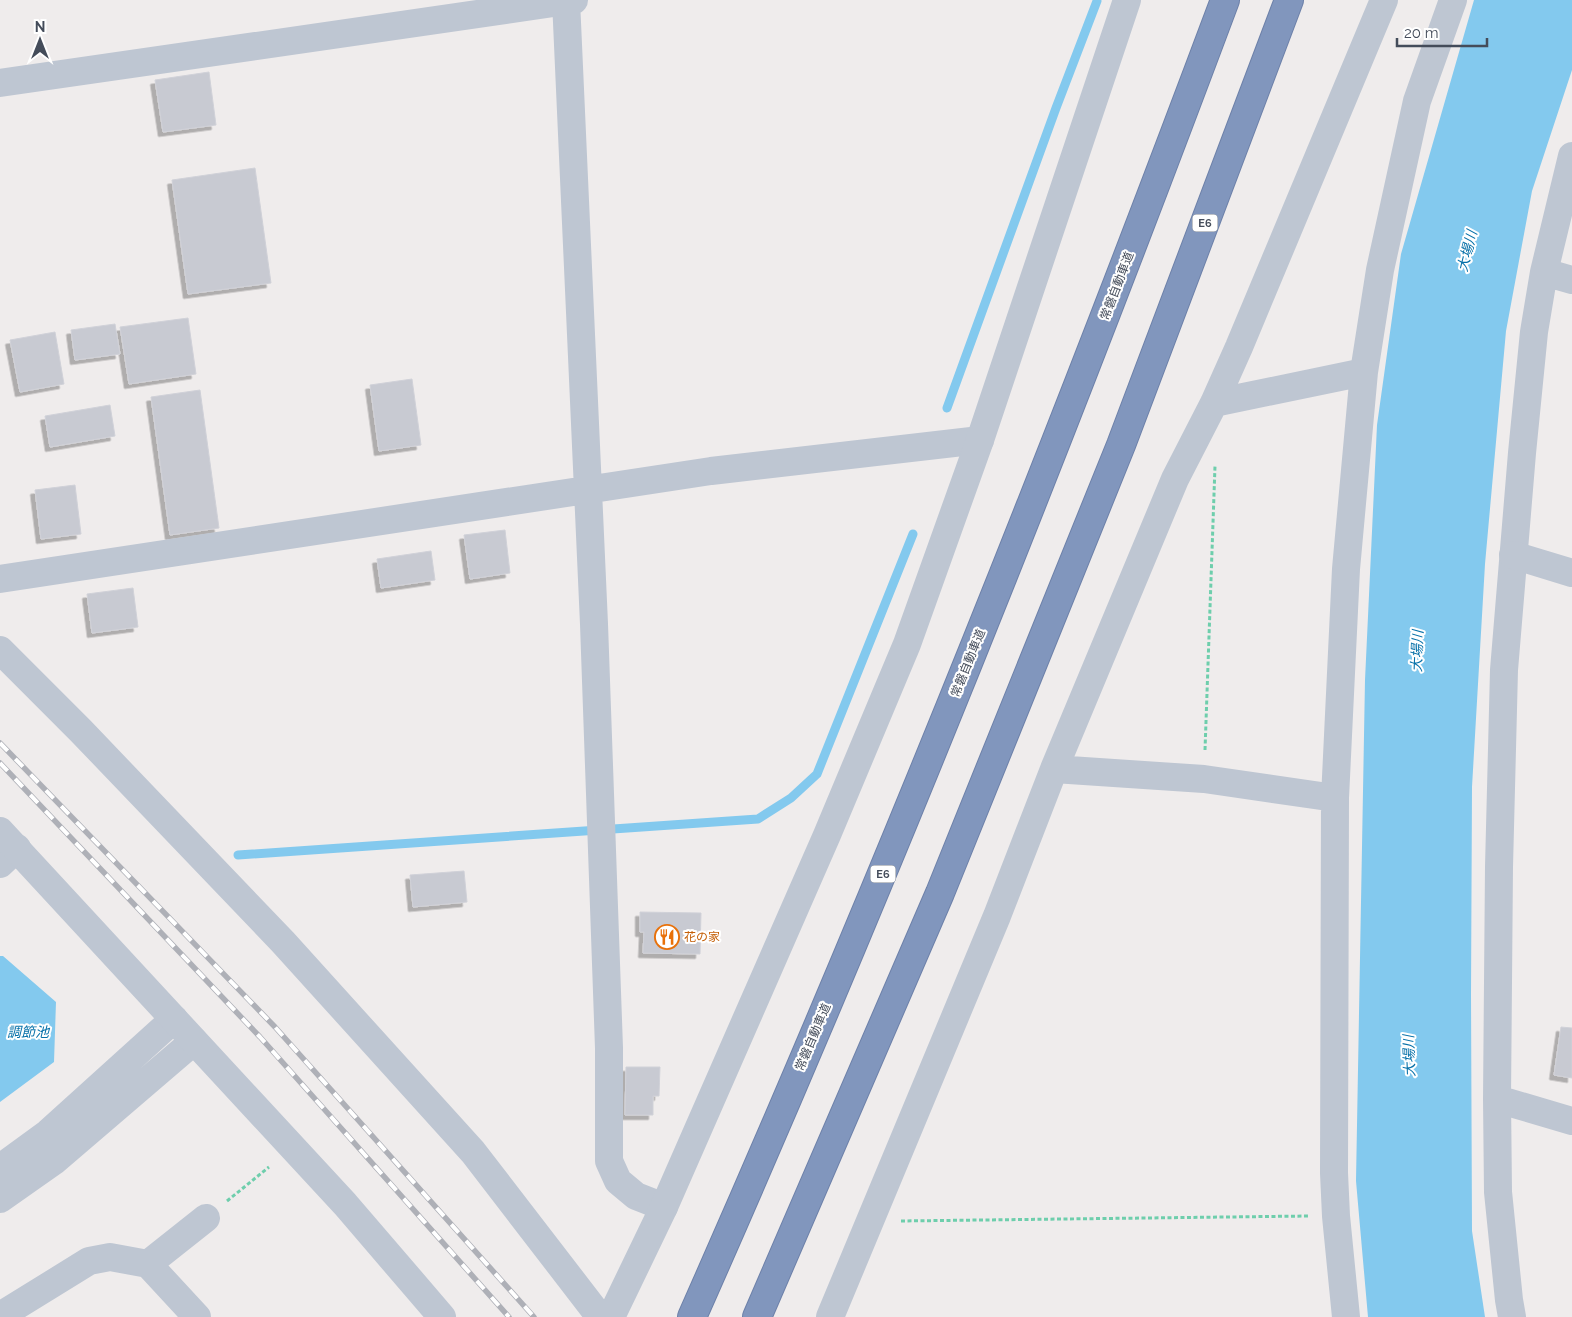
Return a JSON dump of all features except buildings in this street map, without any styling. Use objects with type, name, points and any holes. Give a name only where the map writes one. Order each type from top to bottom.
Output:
[{"type":"highway","name":"常磐自動車道","points":[[692,1317],[886,867],[1063,426],[1224,0]]},
{"type":"highway","name":"E6","points":[[757,1317],[809,1201],[940,893],[1121,445],[1289,0]]},
{"type":"street","points":[[0,83],[568,0],[609,1048],[609,1161],[618,1181],[636,1196],[664,1207]]},
{"type":"street","points":[[611,1317],[664,1207],[827,835],[907,644],[980,440],[1127,0]]},
{"type":"street","points":[[830,1317],[872,1221],[998,916],[1054,769],[1175,479],[1214,403],[1384,0]]},
{"type":"street","points":[[1346,1317],[1336,1216],[1335,798],[1346,569],[1364,372],[1380,270],[1417,101],[1453,0]]},
{"type":"street","points":[[1512,1317],[1498,1192],[1499,867],[1504,670],[1534,332],[1544,272],[1572,156]]},
{"type":"street","points":[[1544,272],[1572,280]]},
{"type":"street","points":[[1214,403],[1364,372]]},
{"type":"street","points":[[0,579],[298,532],[587,492],[711,471],[980,440]]},
{"type":"street","points":[[1513,554],[1572,573]]},
{"type":"street","points":[[0,650],[283,942],[460,1138],[600,1317]]},
{"type":"street","points":[[1054,769],[1204,779],[1335,798]]},
{"type":"street","points":[[6,848],[174,1019],[345,1204],[442,1317]]},
{"type":"street","points":[[0,1168],[48,1133],[174,1019]]},
{"type":"street","points":[[0,1199],[54,1161],[194,1041]]},
{"type":"street","points":[[1497,1100],[1572,1121]]},
{"type":"street","points":[[148,1264],[206,1218]]},
{"type":"street","points":[[0,1316],[89,1261],[110,1257],[148,1264],[197,1317]]},
{"type":"path","points":[[1204,779],[1215,462]]},
{"type":"path","points":[[206,1218],[269,1167]]},
{"type":"path","points":[[872,1221],[1336,1216]]},
{"type":"water","name":"大場川","points":[[1474,0],[1572,0],[1572,70],[1532,191],[1506,331],[1485,564],[1472,787],[1471,994],[1472,1231],[1485,1317],[1368,1317],[1356,1181],[1365,680],[1377,425],[1401,254]]},
{"type":"water","name":"調節池","points":[[0,956],[3,956],[56,1002],[54,1062],[0,1102]]},
{"type":"waterway","points":[[947,408],[1097,1]]},
{"type":"waterway","points":[[238,855],[758,819],[791,798],[817,774],[913,534]]},
{"type":"railway","points":[[0,743],[275,1027],[534,1317]]},
{"type":"railway","points":[[0,763],[260,1037],[509,1317]]},
{"type":"place","name":"花の家","points":[[667,937]]}]
